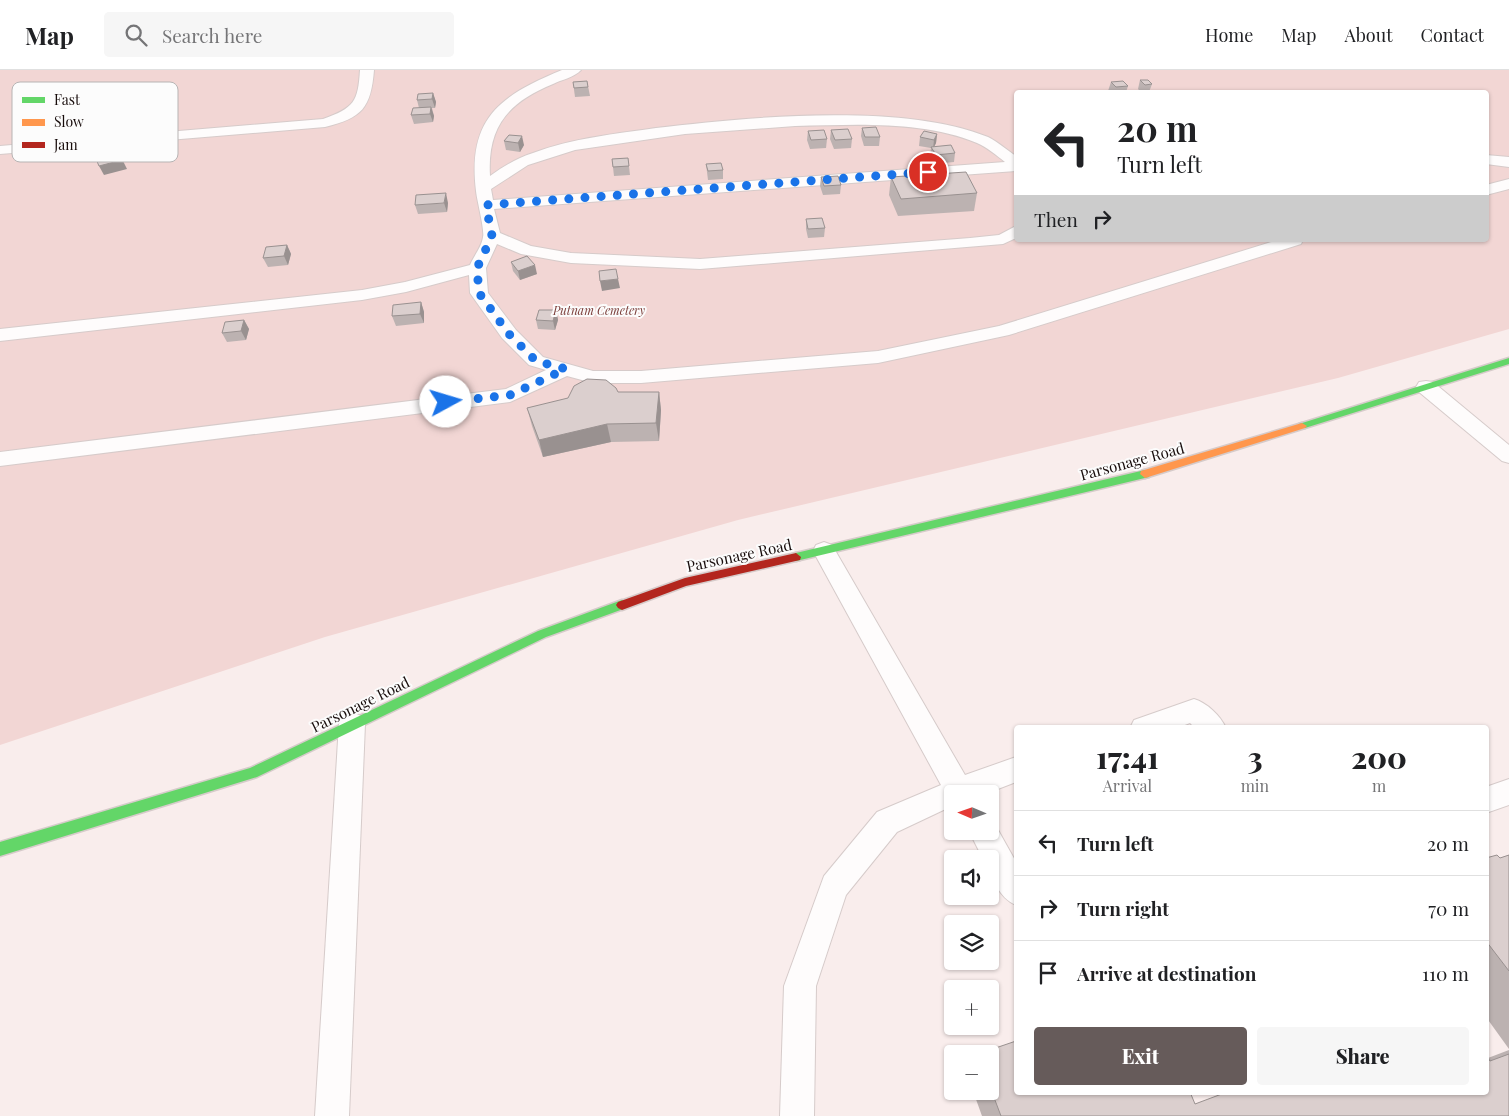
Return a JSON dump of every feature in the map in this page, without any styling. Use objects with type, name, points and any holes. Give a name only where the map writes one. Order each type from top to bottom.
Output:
[{"type":"street","name":"Parsonage Road","points":[[0,849],[252,772],[542,634],[685,582],[1160,471],[1509,361]]},
{"type":"lane","points":[[178,136],[325,122],[349,115],[358,108],[366,96],[367,70]]},
{"type":"lane","points":[[574,70],[530,89],[504,107],[488,127],[482,156],[486,205],[492,236],[477,268],[479,293],[509,334],[536,361],[593,377],[641,377],[776,368],[878,357],[1002,331],[1288,242]]},
{"type":"lane","points":[[484,186],[523,163],[565,149],[609,139],[729,123],[798,120],[870,121],[918,125],[959,133],[983,141],[1014,164]]},
{"type":"lane","points":[[1489,159],[1509,162]]},
{"type":"lane","points":[[486,205],[1014,165]]},
{"type":"lane","points":[[1489,189],[1509,184]]},
{"type":"lane","points":[[492,236],[527,250],[571,258],[700,264],[970,243],[1003,239],[1014,232]]},
{"type":"lane","points":[[0,335],[362,295],[406,287],[477,268]]},
{"type":"lane","points":[[0,459],[510,395],[566,369]]},
{"type":"lane","points":[[1426,387],[1509,456]]},
{"type":"lane","points":[[824,551],[956,785]]},
{"type":"lane","points":[[1152,725],[1194,710],[1210,725]]},
{"type":"lane","points":[[332,1116],[352,724]]},
{"type":"lane","points":[[978,785],[1014,771]]},
{"type":"lane","points":[[1489,799],[1509,792]]},
{"type":"lane","points":[[797,1116],[800,986],[834,886],[887,822],[944,799]]},
{"type":"lane","points":[[987,840],[1014,887]]},
{"type":"green space","name":"Putnam Cemetery","points":[[0,70],[1509,70],[1509,329],[1338,378],[738,520],[325,637],[0,745]]},
{"type":"building","points":[[1140,80],[1148,80],[1152,84],[1145,85]]},
{"type":"building","points":[[587,81],[588,87],[574,88],[573,82]]},
{"type":"building","points":[[1123,81],[1128,86],[1116,87],[1111,82]]},
{"type":"building","points":[[433,93],[432,99],[417,100],[418,94]]},
{"type":"building","points":[[431,107],[430,114],[411,115],[413,108]]},
{"type":"building","points":[[876,127],[880,137],[865,137],[862,128]]},
{"type":"building","points":[[848,129],[852,139],[835,140],[831,130]]},
{"type":"building","points":[[824,130],[827,139],[811,140],[808,131]]},
{"type":"building","points":[[924,131],[937,134],[934,140],[920,137]]},
{"type":"building","points":[[509,135],[522,136],[518,143],[504,141]]},
{"type":"building","points":[[951,145],[955,153],[936,155],[931,147]]},
{"type":"building","points":[[628,158],[629,166],[613,167],[612,159]]},
{"type":"building","points":[[97,162],[114,162],[99,166]]},
{"type":"building","points":[[721,163],[723,170],[708,171],[706,164]]},
{"type":"building","points":[[966,172],[977,193],[901,199],[891,177]]},
{"type":"building","points":[[838,176],[841,185],[824,186],[821,177]]},
{"type":"building","points":[[446,193],[444,203],[415,205],[416,195]]},
{"type":"building","points":[[822,218],[825,228],[808,229],[806,219]]},
{"type":"building","points":[[287,245],[284,256],[263,258],[266,247]]},
{"type":"building","points":[[527,256],[535,265],[518,271],[511,262]]},
{"type":"building","points":[[616,269],[618,279],[600,281],[599,271]]},
{"type":"building","points":[[421,302],[420,314],[392,316],[393,305]]},
{"type":"building","points":[[539,310],[556,310],[553,321],[536,320]]},
{"type":"building","points":[[244,320],[241,331],[222,333],[225,322]]},
{"type":"building","points":[[587,379],[606,380],[618,392],[659,392],[656,423],[607,424],[539,440],[527,408],[568,398],[574,386]]},
{"type":"building","points":[[1497,855],[1500,858],[1509,855],[1509,971],[1489,945],[1489,857]]},
{"type":"building","points":[[1014,1042],[1014,1095],[1191,1095],[1195,1104],[1219,1095],[1489,1095],[1489,1060],[1490,1061],[1509,1054],[1509,1116],[1001,1116],[995,1100],[999,1100],[999,1047]]},
{"type":"traffic: fast","points":[[1302,426],[1509,361]]},
{"type":"traffic: fast","points":[[796,557],[1145,474]]},
{"type":"traffic: fast","points":[[0,849],[252,773],[542,634],[622,605]]},
{"type":"traffic: slow","points":[[1145,474],[1302,426]]},
{"type":"traffic: jam","points":[[622,605],[685,582],[796,557]]},
{"type":"route","points":[[446,402],[510,395],[566,369],[536,361],[509,334],[479,293],[477,268],[492,236],[486,205],[928,172]]}]
